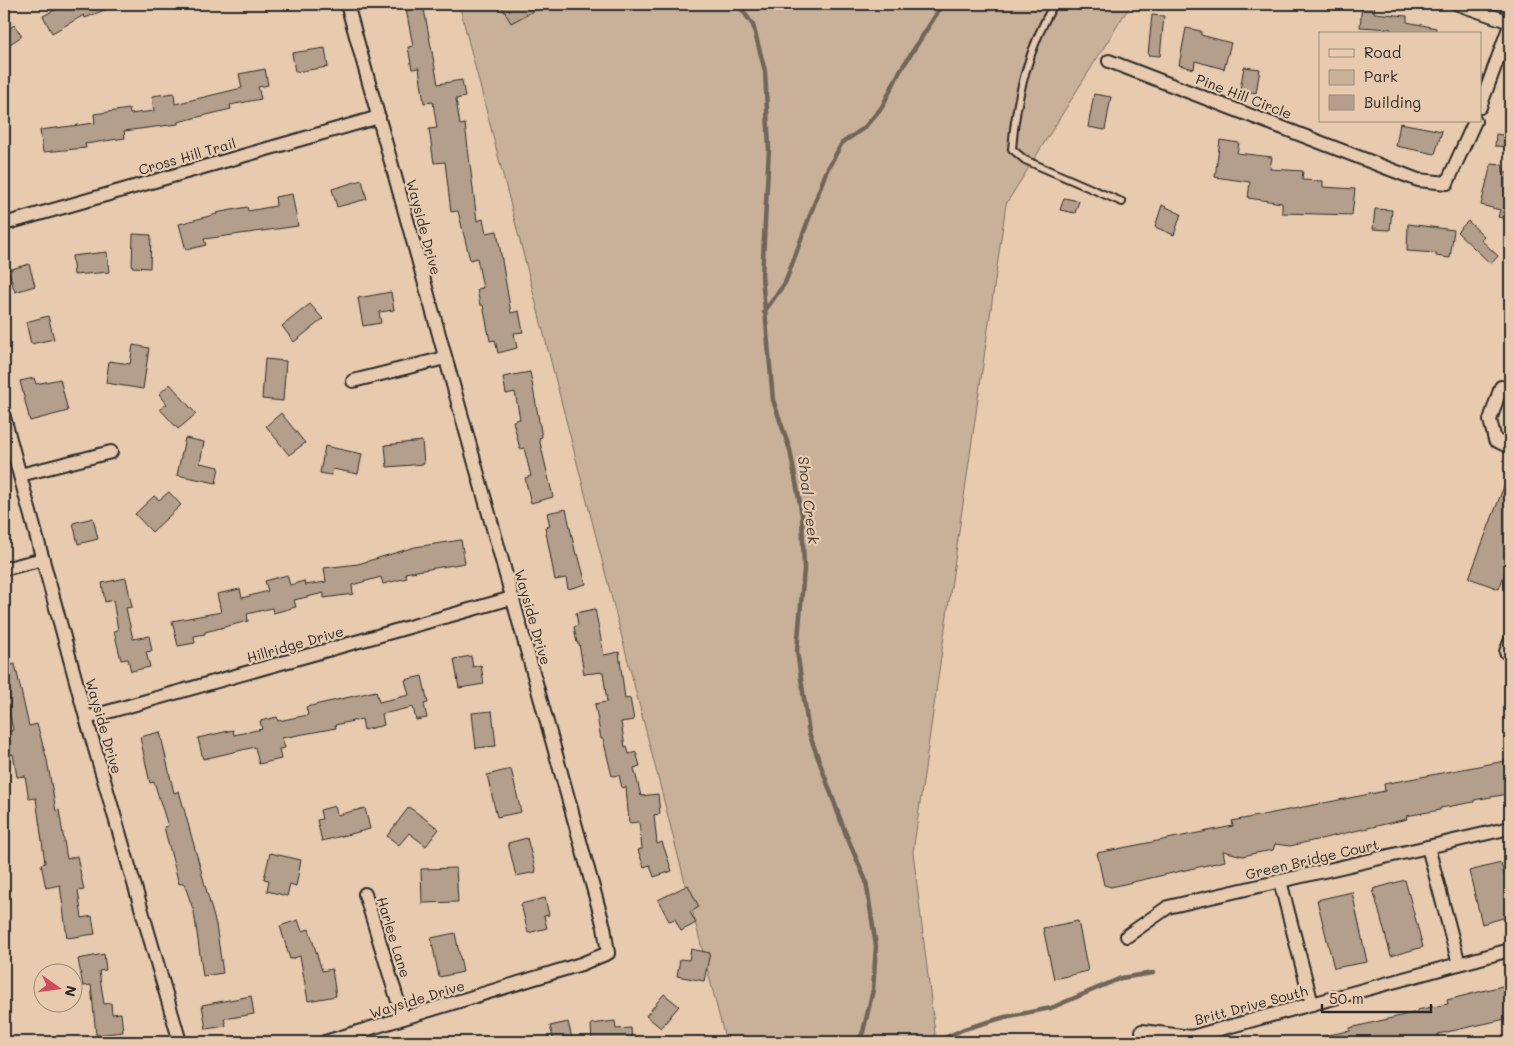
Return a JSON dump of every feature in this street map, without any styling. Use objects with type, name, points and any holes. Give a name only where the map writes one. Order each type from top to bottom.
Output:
[{"type":"street","name":"Wayside Drive","points":[[325,1042],[581,964],[608,953],[604,926],[347,4]]},
{"type":"street","points":[[1458,4],[1510,24],[1482,101]]},
{"type":"street","name":"Pine Hill Circle","points":[[1108,61],[1418,180],[1447,183],[1475,122]]},
{"type":"street","name":"Cross Hill Trail","points":[[4,224],[379,118]]},
{"type":"street","points":[[353,381],[445,358]]},
{"type":"street","points":[[1501,387],[1490,420],[1495,440],[1510,447]]},
{"type":"street","name":"Wayside Drive","points":[[4,417],[86,718],[180,1042]]},
{"type":"street","points":[[20,476],[111,452]]},
{"type":"street","points":[[4,569],[43,559]]},
{"type":"street","name":"Hillridge Drive","points":[[86,718],[512,598]]},
{"type":"street","name":"Green Bridge Court","points":[[1128,936],[1168,908],[1510,828]]},
{"type":"street","points":[[1428,847],[1459,964]]},
{"type":"street","points":[[1280,882],[1312,1004]]},
{"type":"street","name":"Harlee Lane","points":[[365,894],[403,1018]]},
{"type":"street","name":"Britt Drive South","points":[[1142,1032],[1191,1037],[1510,950]]},
{"type":"lane","points":[[1054,4],[1043,23],[1022,79],[1012,149],[1025,160],[1122,202]]},
{"type":"green space","points":[[459,4],[1131,4],[1006,204],[913,852],[936,1042],[726,1042]]},
{"type":"building","points":[[66,4],[119,4],[85,18],[84,15],[52,33],[43,16]]},
{"type":"building","points":[[405,4],[423,4],[438,84],[462,80],[465,97],[456,99],[460,125],[465,124],[477,221],[483,219],[486,233],[497,231],[511,313],[519,311],[523,332],[514,333],[517,348],[498,353],[495,340],[490,341],[483,305],[480,305],[477,289],[483,288],[477,258],[470,260],[458,211],[451,212],[445,162],[434,163],[429,129],[437,128],[433,102],[424,103],[419,68],[412,69],[408,47],[413,46]]},
{"type":"building","points":[[500,4],[546,4],[511,23]]},
{"type":"building","points":[[1362,4],[1375,4],[1374,13],[1407,16],[1407,22],[1436,28],[1435,32],[1390,32],[1391,29],[1360,27]]},
{"type":"building","points":[[1152,15],[1164,16],[1160,56],[1148,55]]},
{"type":"building","points":[[14,25],[22,36],[4,48],[4,33]]},
{"type":"building","points":[[1186,28],[1201,31],[1201,35],[1231,43],[1224,69],[1195,61],[1194,69],[1179,65]]},
{"type":"building","points":[[325,48],[328,67],[295,72],[292,53]]},
{"type":"building","points":[[1244,67],[1260,69],[1256,93],[1240,90]]},
{"type":"building","points":[[265,69],[268,85],[258,87],[261,99],[230,105],[231,109],[178,122],[178,124],[124,131],[125,138],[85,144],[86,148],[43,152],[40,130],[95,123],[94,114],[129,109],[130,114],[154,111],[152,96],[174,93],[175,104],[242,88],[239,74]]},
{"type":"building","points":[[1094,94],[1111,97],[1105,130],[1088,127]]},
{"type":"building","points":[[1400,123],[1442,131],[1435,154],[1396,146]]},
{"type":"building","points":[[1496,134],[1510,136],[1510,147],[1495,146]]},
{"type":"building","points":[[1220,140],[1239,143],[1237,153],[1272,157],[1270,169],[1303,171],[1302,180],[1323,181],[1323,187],[1355,189],[1352,215],[1282,213],[1282,203],[1248,198],[1250,182],[1215,177]]},
{"type":"building","points":[[1491,164],[1503,165],[1503,172],[1510,172],[1510,220],[1498,217],[1500,210],[1481,205]]},
{"type":"building","points":[[362,180],[367,199],[337,207],[332,189]]},
{"type":"building","points":[[292,194],[298,226],[204,239],[206,245],[186,250],[179,224],[216,213],[247,207],[248,211],[276,206],[275,197]]},
{"type":"building","points":[[1064,198],[1079,201],[1075,213],[1060,210]]},
{"type":"building","points":[[1162,205],[1181,214],[1174,235],[1155,227]]},
{"type":"building","points":[[1375,209],[1392,210],[1390,230],[1373,229]]},
{"type":"building","points":[[1468,221],[1484,236],[1481,240],[1498,256],[1491,264],[1457,232]]},
{"type":"building","points":[[1408,224],[1454,230],[1450,258],[1436,256],[1436,253],[1407,251]]},
{"type":"building","points":[[133,234],[151,235],[150,268],[132,267]]},
{"type":"building","points":[[107,252],[109,272],[74,275],[72,256]]},
{"type":"building","points":[[29,264],[35,286],[15,292],[8,270]]},
{"type":"building","points":[[391,292],[394,310],[379,312],[381,323],[363,326],[358,298]]},
{"type":"building","points":[[310,304],[323,319],[294,342],[282,326]]},
{"type":"building","points":[[48,316],[54,339],[31,344],[26,322]]},
{"type":"building","points":[[133,345],[149,348],[143,389],[106,383],[109,361],[130,364]]},
{"type":"building","points":[[265,359],[286,361],[283,401],[262,399]]},
{"type":"building","points":[[530,372],[542,437],[539,438],[553,497],[531,503],[525,478],[531,476],[524,448],[520,449],[513,421],[520,419],[515,392],[506,394],[503,377]]},
{"type":"building","points":[[34,378],[36,384],[60,379],[68,411],[30,421],[20,381]]},
{"type":"building","points":[[170,384],[196,414],[178,429],[160,409],[167,404],[159,394]]},
{"type":"building","points":[[281,413],[305,443],[289,455],[266,426]]},
{"type":"building","points":[[185,438],[204,442],[200,463],[219,467],[216,483],[177,475]]},
{"type":"building","points":[[422,441],[424,464],[387,467],[385,445]]},
{"type":"building","points":[[325,446],[362,454],[358,474],[333,469],[331,475],[320,473]]},
{"type":"building","points":[[1509,473],[1510,559],[1499,589],[1469,578]]},
{"type":"building","points":[[169,492],[181,505],[152,532],[135,514],[154,496],[159,500]]},
{"type":"building","points":[[566,509],[576,555],[578,554],[586,584],[568,589],[566,578],[555,580],[545,527],[550,526],[547,513]]},
{"type":"building","points":[[93,518],[98,539],[78,544],[73,523]]},
{"type":"building","points":[[461,540],[465,563],[405,573],[407,578],[383,584],[381,577],[352,585],[353,594],[324,598],[324,593],[294,600],[296,607],[273,613],[272,608],[247,614],[248,621],[205,632],[205,634],[194,636],[195,643],[178,646],[172,621],[221,612],[217,594],[240,589],[242,598],[268,591],[265,581],[287,575],[290,585],[304,581],[305,585],[326,582],[324,568],[358,564],[415,547]]},
{"type":"building","points":[[126,578],[132,607],[126,608],[133,639],[149,636],[152,651],[146,652],[150,667],[131,671],[128,659],[121,660],[114,631],[118,630],[113,600],[105,602],[102,583]]},
{"type":"building","points":[[595,609],[604,655],[619,652],[625,699],[630,698],[634,720],[621,722],[625,747],[627,746],[629,754],[636,752],[640,766],[634,768],[641,796],[658,794],[660,814],[654,815],[657,844],[662,842],[672,871],[654,877],[650,865],[644,867],[638,850],[642,849],[639,822],[629,823],[626,787],[622,788],[619,775],[612,776],[603,739],[601,739],[595,704],[607,702],[603,672],[584,674],[579,643],[577,643],[574,627],[578,625],[576,613]]},
{"type":"building","points":[[471,656],[473,667],[481,665],[484,684],[459,688],[454,659]]},
{"type":"building","points":[[15,664],[29,726],[37,724],[47,760],[56,811],[59,810],[67,859],[77,856],[84,890],[78,891],[82,918],[92,916],[95,934],[67,938],[60,885],[46,888],[41,864],[45,863],[36,798],[29,799],[25,776],[17,777],[13,754],[9,755],[4,733],[13,730],[7,704],[4,705],[4,667]]},
{"type":"building","points":[[422,676],[428,703],[424,704],[427,718],[416,720],[413,707],[382,714],[384,725],[364,730],[362,719],[335,725],[336,728],[282,738],[285,748],[279,749],[281,759],[259,764],[255,747],[203,759],[198,738],[233,730],[234,735],[262,729],[260,721],[277,717],[278,721],[308,715],[306,707],[376,691],[379,702],[409,695],[405,680]]},
{"type":"building","points":[[492,711],[496,746],[476,748],[472,713]]},
{"type":"building","points":[[160,732],[174,793],[179,791],[216,925],[223,973],[203,976],[194,912],[184,883],[179,884],[164,827],[168,826],[154,782],[150,783],[140,737]]},
{"type":"building","points":[[1510,760],[1510,791],[1508,794],[1406,816],[1407,819],[1290,846],[1275,844],[1273,850],[1243,856],[1223,851],[1225,861],[1111,887],[1104,885],[1097,853],[1233,826],[1232,821],[1385,791],[1384,784]]},
{"type":"building","points":[[511,769],[521,812],[497,817],[487,775]]},
{"type":"building","points":[[335,806],[337,815],[365,808],[370,829],[322,841],[317,820],[322,819],[320,810]]},
{"type":"building","points":[[409,807],[439,829],[426,846],[409,833],[399,845],[387,836]]},
{"type":"building","points":[[527,838],[536,872],[516,876],[508,843]]},
{"type":"building","points":[[270,853],[301,860],[296,886],[290,884],[287,896],[267,891],[269,880],[264,879]]},
{"type":"building","points":[[1501,863],[1510,900],[1510,916],[1482,924],[1469,871]]},
{"type":"building","points":[[456,868],[458,902],[422,903],[421,869]]},
{"type":"building","points":[[1405,880],[1423,947],[1391,956],[1373,889]]},
{"type":"building","points":[[688,885],[699,907],[690,912],[696,923],[681,931],[675,919],[669,921],[658,900]]},
{"type":"building","points":[[1352,892],[1367,962],[1334,968],[1317,900]]},
{"type":"building","points":[[545,898],[549,915],[544,916],[547,928],[528,933],[521,904]]},
{"type":"building","points":[[298,920],[302,931],[309,929],[322,971],[332,969],[336,996],[308,1001],[300,956],[290,959],[280,926]]},
{"type":"building","points":[[1078,921],[1088,971],[1054,979],[1043,928]]},
{"type":"building","points":[[455,933],[463,972],[439,977],[431,938]]},
{"type":"building","points":[[691,949],[710,953],[704,981],[677,976],[680,959],[689,960]]},
{"type":"building","points":[[104,954],[106,970],[99,971],[104,1004],[111,1003],[112,1014],[121,1013],[123,1032],[96,1035],[91,985],[83,986],[82,964],[79,964],[78,959]]},
{"type":"building","points":[[1510,984],[1510,1018],[1438,1034],[1439,1042],[1323,1042],[1322,1036],[1350,1031],[1350,1028],[1417,1012],[1417,1010],[1448,1004],[1447,1000]]},
{"type":"building","points":[[664,994],[679,1006],[661,1028],[646,1016]]},
{"type":"building","points":[[251,996],[254,1014],[224,1019],[226,1026],[206,1029],[202,1005]]},
{"type":"building","points":[[615,1021],[616,1029],[631,1028],[632,1042],[592,1042],[591,1024]]},
{"type":"building","points":[[568,1022],[573,1042],[554,1042],[550,1026]]},
{"type":"waterway","name":"Shoal Creek","points":[[738,4],[753,25],[765,71],[769,149],[762,276],[773,400],[790,450],[802,515],[804,569],[797,651],[809,733],[845,832],[866,881],[876,946],[873,990],[863,1032],[858,1042]]},
{"type":"waterway","name":"Shoal Creek","points":[[764,312],[785,283],[826,172],[842,143],[864,128],[882,107],[900,71],[943,4]]},
{"type":"waterway","points":[[936,1042],[964,1029],[1005,1017],[1051,1008],[1121,978],[1153,973]]}]
